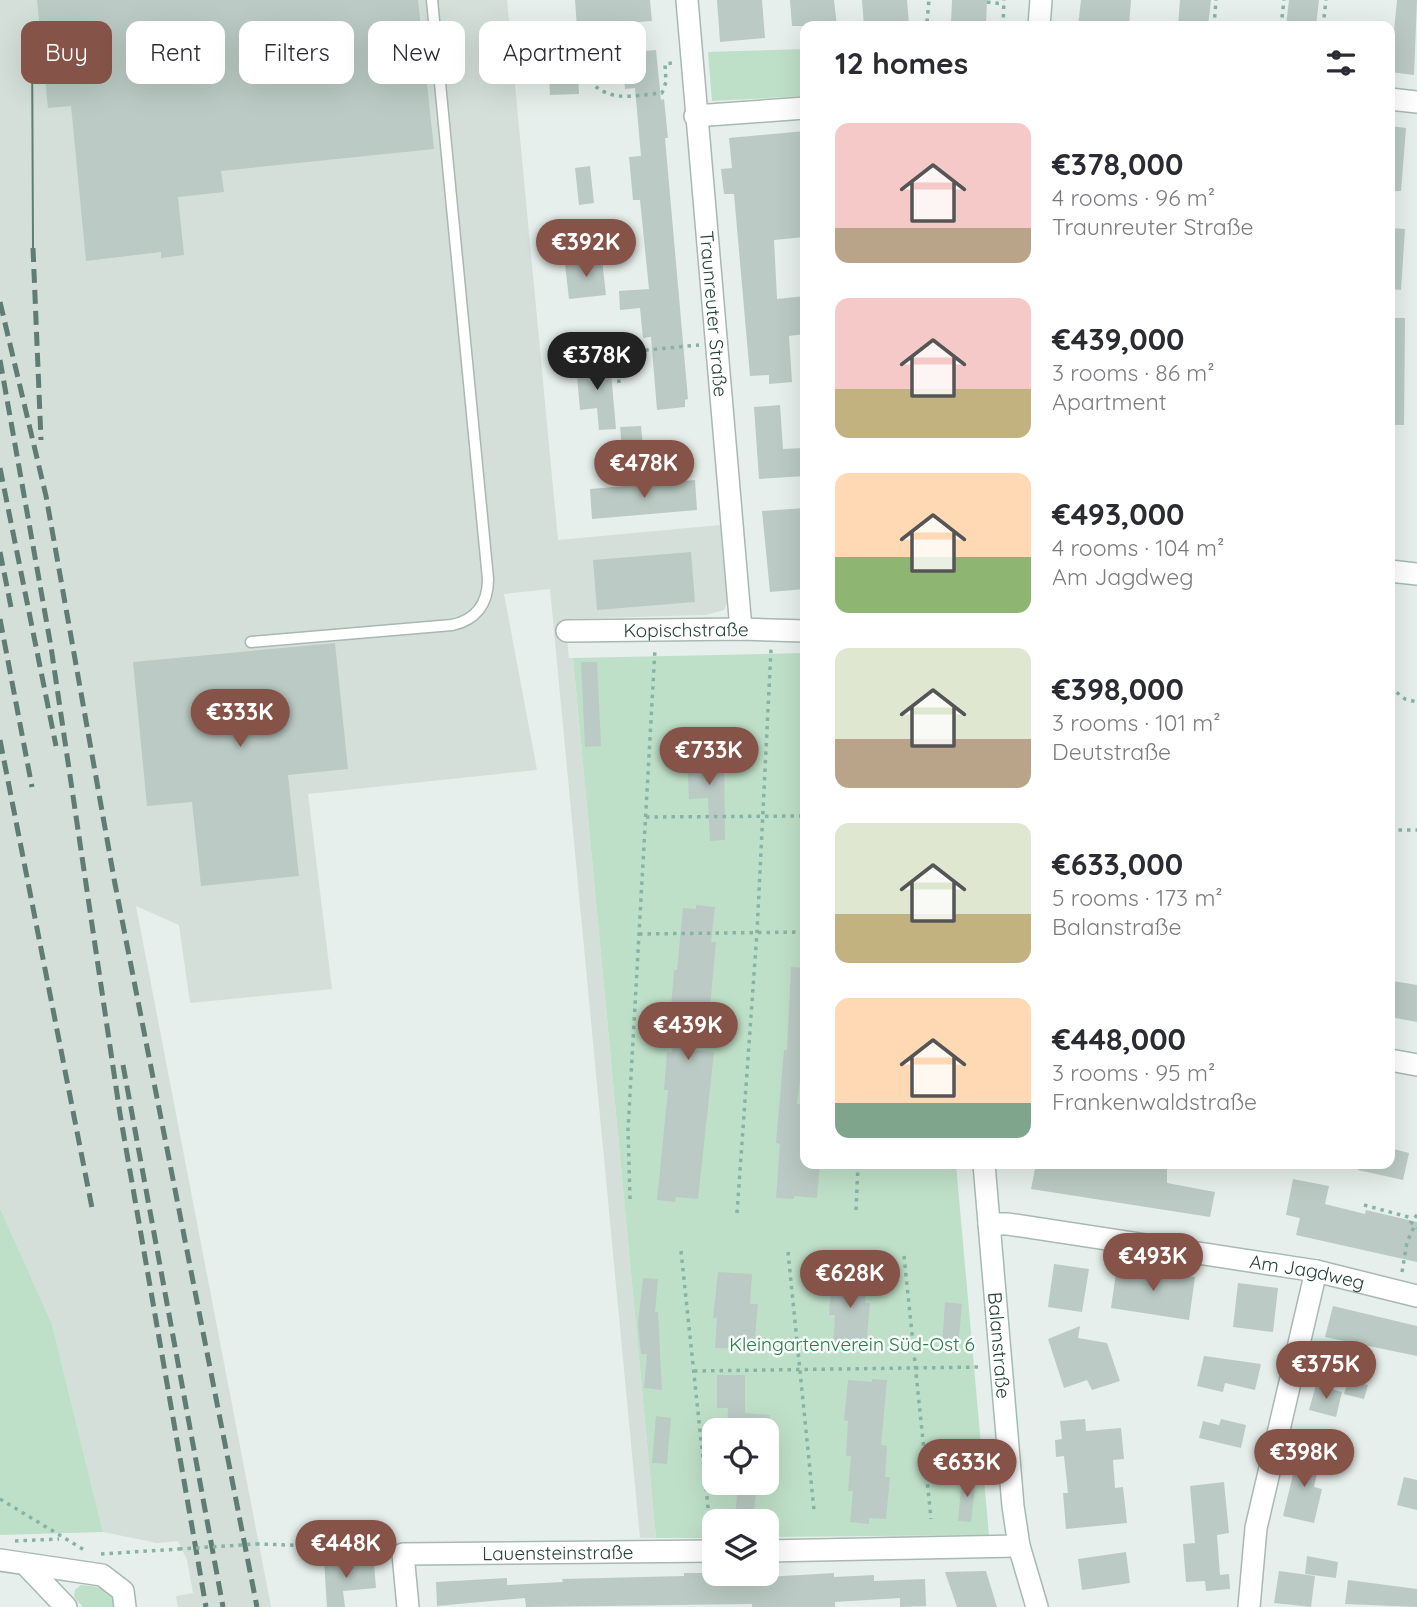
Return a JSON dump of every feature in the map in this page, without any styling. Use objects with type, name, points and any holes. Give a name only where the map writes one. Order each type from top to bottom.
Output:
[{"type":"street","name":"Traunreuter Straße","points":[[687,0],[741,629]]},
{"type":"street","points":[[1039,21],[1041,0]]},
{"type":"street","points":[[1395,100],[1417,102]]},
{"type":"street","points":[[695,116],[800,108]]},
{"type":"street","points":[[1395,572],[1417,574]]},
{"type":"street","name":"Kopischstraße","points":[[567,631],[800,631]]},
{"type":"street","points":[[1395,1061],[1417,1065]]},
{"type":"street","name":"Balanstraße","points":[[984,1169],[1013,1506],[1020,1546],[1037,1607]]},
{"type":"street","name":"Am Jagdweg","points":[[989,1224],[1008,1224],[1316,1271],[1408,1294]]},
{"type":"street","points":[[1250,1607],[1256,1528],[1316,1271]]},
{"type":"street","points":[[779,1550],[1020,1546]]},
{"type":"street","name":"Lauensteinstraße","points":[[402,1554],[702,1551]]},
{"type":"street","points":[[402,1554],[408,1607]]},
{"type":"street","points":[[0,1560],[102,1575],[122,1591],[125,1607]]},
{"type":"street","points":[[26,1565],[66,1607]]},
{"type":"lane","points":[[251,642],[452,625],[474,615],[486,597],[488,579],[432,0]]},
{"type":"path","points":[[927,21],[929,0]]},
{"type":"path","points":[[1214,21],[1216,0]]},
{"type":"path","points":[[1282,21],[1284,0]]},
{"type":"path","points":[[1324,21],[1326,0]]},
{"type":"path","points":[[987,2],[1004,2],[1003,21]]},
{"type":"path","points":[[591,84],[614,97],[662,93],[666,82],[666,64],[691,61]]},
{"type":"path","points":[[619,383],[616,353],[718,343]]},
{"type":"path","points":[[737,1213],[757,932],[771,653]]},
{"type":"path","points":[[630,1199],[628,1130],[655,656]]},
{"type":"path","points":[[1395,691],[1405,699],[1417,702]]},
{"type":"path","points":[[646,817],[800,816]]},
{"type":"path","points":[[1395,830],[1417,830]]},
{"type":"path","points":[[639,933],[800,932]]},
{"type":"path","points":[[856,1210],[858,1169]]},
{"type":"path","points":[[1363,1205],[1415,1217],[1415,1228],[1403,1256],[1408,1294]]},
{"type":"path","points":[[681,1251],[708,1509]]},
{"type":"path","points":[[788,1252],[814,1510]]},
{"type":"path","points":[[904,1256],[931,1519]]},
{"type":"path","points":[[694,1371],[975,1368]]},
{"type":"path","points":[[0,1499],[61,1539],[88,1552]]},
{"type":"path","points":[[12,1541],[61,1539]]},
{"type":"path","points":[[102,1554],[256,1544],[385,1546],[402,1554]]},
{"type":"shaded area","points":[[0,0],[507,0],[509,21],[479,21],[479,84],[515,84],[558,540],[720,525],[727,603],[724,610],[706,615],[565,619],[569,658],[573,658],[656,1538],[640,1538],[550,589],[504,594],[537,770],[308,794],[332,989],[190,1003],[179,925],[136,906],[271,1607],[178,1607],[176,1596],[193,1593],[187,1560],[178,1541],[157,1543],[103,1532],[52,1324],[0,1208]]},
{"type":"green space","points":[[800,49],[800,96],[712,101],[708,52]]},
{"type":"green space","name":"Kleingartenverein Süd-Ost 6","points":[[800,653],[800,1169],[956,1169],[989,1535],[779,1537],[779,1509],[702,1509],[702,1538],[656,1538],[573,658]]},
{"type":"green space","points":[[0,1208],[52,1324],[103,1532],[0,1535]]},
{"type":"green space","points":[[81,1585],[104,1589],[112,1596],[115,1607],[83,1607],[74,1597],[75,1590]]},
{"type":"building","points":[[37,0],[418,0],[420,21],[368,21],[368,84],[427,84],[434,149],[221,171],[224,192],[178,197],[184,255],[161,258],[161,252],[86,261],[71,106],[48,108],[46,84],[112,84],[112,21],[39,21]]},
{"type":"building","points":[[575,0],[650,0],[652,21],[577,21]]},
{"type":"building","points":[[717,0],[762,0],[765,38],[720,42]]},
{"type":"building","points":[[790,0],[834,0],[836,21],[800,21],[800,26],[792,26]]},
{"type":"building","points":[[862,0],[907,0],[909,21],[864,21]]},
{"type":"building","points":[[952,0],[987,0],[986,21],[951,21]]},
{"type":"building","points":[[1081,0],[1131,0],[1129,21],[1079,21]]},
{"type":"building","points":[[1180,0],[1211,0],[1209,21],[1178,21]]},
{"type":"building","points":[[1289,0],[1319,0],[1317,21],[1287,21]]},
{"type":"building","points":[[1397,0],[1417,0],[1414,75],[1395,73]]},
{"type":"building","points":[[656,50],[661,100],[664,99],[668,138],[665,138],[688,399],[685,400],[685,407],[657,410],[651,337],[643,338],[640,308],[620,310],[619,291],[649,289],[640,200],[633,200],[629,157],[641,156],[635,88],[625,89],[625,84],[646,84],[646,51]]},
{"type":"building","points":[[549,84],[578,84],[579,94],[550,95]]},
{"type":"building","points":[[1395,127],[1406,128],[1401,191],[1395,191]]},
{"type":"building","points":[[800,131],[800,237],[774,240],[777,299],[800,297],[800,335],[789,336],[792,382],[769,384],[769,375],[750,376],[734,194],[724,194],[721,169],[732,168],[729,138]]},
{"type":"building","points":[[590,166],[594,203],[579,205],[575,168]]},
{"type":"building","points":[[1395,228],[1405,229],[1401,290],[1395,289]]},
{"type":"building","points":[[602,260],[606,295],[569,299],[565,264]]},
{"type":"building","points":[[1395,318],[1405,318],[1404,425],[1395,425]]},
{"type":"building","points":[[610,361],[616,429],[599,430],[597,408],[580,410],[576,365]]},
{"type":"building","points":[[780,405],[783,449],[800,448],[800,476],[759,479],[754,407]]},
{"type":"building","points":[[641,426],[643,448],[622,449],[620,427]]},
{"type":"building","points":[[695,480],[697,510],[592,519],[590,489]]},
{"type":"building","points":[[800,508],[800,589],[770,592],[762,511]]},
{"type":"building","points":[[691,552],[695,602],[597,610],[593,560]]},
{"type":"building","points":[[335,643],[348,769],[288,775],[299,876],[201,886],[192,802],[147,806],[133,662]]},
{"type":"building","points":[[581,662],[597,662],[601,746],[585,747]]},
{"type":"building","points":[[724,750],[725,840],[710,841],[708,798],[689,799],[687,754]]},
{"type":"building","points":[[696,905],[715,907],[711,942],[716,942],[710,1007],[694,1006],[690,1050],[714,1052],[698,1199],[676,1197],[675,1202],[657,1200],[668,1090],[664,1090],[667,1052],[672,1052],[676,1007],[671,1007],[683,908],[696,909]]},
{"type":"building","points":[[791,967],[800,968],[800,1080],[797,1104],[800,1104],[800,1169],[820,1169],[817,1198],[776,1198],[780,1144],[776,1143],[784,1050],[787,1050]]},
{"type":"building","points":[[1395,981],[1417,985],[1417,1022],[1395,1018]]},
{"type":"building","points":[[1395,1149],[1409,1153],[1403,1180],[1358,1170],[1395,1169]]},
{"type":"building","points":[[1035,1169],[1167,1169],[1167,1183],[1215,1192],[1210,1217],[1031,1189]]},
{"type":"building","points":[[1293,1179],[1329,1186],[1325,1204],[1365,1214],[1366,1210],[1417,1222],[1417,1262],[1296,1235],[1300,1218],[1286,1215]]},
{"type":"building","points":[[1054,1264],[1089,1269],[1082,1312],[1048,1307]]},
{"type":"building","points":[[1117,1266],[1195,1277],[1189,1320],[1111,1308]]},
{"type":"building","points":[[849,1269],[868,1270],[865,1303],[870,1303],[866,1349],[833,1350],[835,1315],[829,1315],[832,1272],[849,1274]]},
{"type":"building","points":[[718,1272],[752,1274],[750,1304],[758,1304],[754,1349],[715,1348],[717,1318],[713,1318]]},
{"type":"building","points":[[643,1278],[658,1279],[655,1312],[658,1312],[662,1390],[644,1388],[647,1354],[641,1354],[638,1323]]},
{"type":"building","points":[[1238,1283],[1278,1288],[1273,1332],[1233,1327]]},
{"type":"building","points":[[945,1302],[962,1304],[958,1347],[942,1346]]},
{"type":"building","points":[[1333,1306],[1417,1326],[1417,1356],[1325,1337]]},
{"type":"building","points":[[1080,1326],[1078,1338],[1107,1343],[1120,1381],[1092,1390],[1087,1380],[1064,1388],[1048,1339]]},
{"type":"building","points":[[1204,1356],[1261,1364],[1255,1390],[1225,1383],[1223,1392],[1197,1386]]},
{"type":"building","points":[[717,1375],[745,1375],[745,1413],[770,1415],[770,1418],[728,1418],[728,1408],[717,1408]]},
{"type":"building","points":[[872,1379],[887,1380],[881,1445],[887,1446],[885,1477],[890,1477],[886,1519],[869,1518],[869,1524],[850,1522],[853,1491],[848,1491],[851,1456],[846,1456],[848,1421],[844,1420],[848,1380],[872,1382]]},
{"type":"building","points":[[1348,1380],[1368,1385],[1364,1399],[1344,1394]]},
{"type":"building","points":[[1316,1385],[1342,1392],[1336,1417],[1309,1410]]},
{"type":"building","points":[[656,1416],[671,1418],[667,1464],[652,1463]]},
{"type":"building","points":[[1085,1419],[1086,1431],[1121,1428],[1124,1459],[1113,1460],[1115,1488],[1123,1487],[1127,1523],[1066,1529],[1063,1493],[1068,1493],[1064,1456],[1056,1457],[1055,1440],[1062,1439],[1060,1421]]},
{"type":"building","points":[[1221,1419],[1246,1425],[1241,1448],[1199,1438],[1203,1421],[1219,1425]]},
{"type":"building","points":[[1299,1450],[1321,1456],[1314,1487],[1322,1489],[1314,1523],[1283,1516]]},
{"type":"building","points":[[962,1477],[976,1478],[971,1522],[958,1521]]},
{"type":"building","points":[[1404,1477],[1417,1480],[1417,1510],[1397,1505]]},
{"type":"building","points":[[1224,1482],[1229,1533],[1217,1535],[1220,1575],[1229,1574],[1230,1589],[1206,1591],[1205,1581],[1186,1582],[1183,1544],[1195,1543],[1190,1486]]},
{"type":"building","points":[[737,1495],[756,1495],[754,1509],[736,1509]]},
{"type":"building","points":[[1126,1552],[1130,1583],[1082,1590],[1078,1559]]},
{"type":"building","points":[[1307,1556],[1338,1562],[1336,1578],[1305,1574]]},
{"type":"building","points":[[347,1558],[348,1567],[374,1564],[376,1588],[343,1591],[345,1607],[327,1607],[324,1560]]},
{"type":"building","points":[[986,1571],[997,1607],[957,1607],[945,1572]]},
{"type":"building","points":[[1279,1571],[1315,1576],[1311,1607],[1274,1603]]},
{"type":"building","points":[[684,1573],[702,1573],[702,1586],[779,1586],[779,1576],[834,1573],[834,1577],[874,1575],[874,1581],[925,1579],[926,1606],[900,1607],[900,1598],[835,1602],[835,1607],[752,1607],[752,1604],[526,1607],[525,1598],[437,1606],[436,1582],[507,1578],[507,1585],[563,1582],[562,1579],[684,1576]]},
{"type":"building","points":[[1348,1580],[1417,1589],[1417,1607],[1345,1604]]},
{"type":"tram line","points":[[32,84],[33,248]]},
{"type":"railway","points":[[33,248],[41,440]]},
{"type":"railway","points":[[0,302],[46,496],[115,884],[257,1607]]},
{"type":"railway","points":[[0,360],[51,647],[120,1114],[206,1607]]},
{"type":"railway","points":[[0,468],[56,746]]},
{"type":"railway","points":[[0,552],[11,607]]},
{"type":"railway","points":[[0,619],[32,787]]},
{"type":"railway","points":[[0,740],[93,1213]]},
{"type":"railway","points":[[123,1065],[223,1607]]}]
